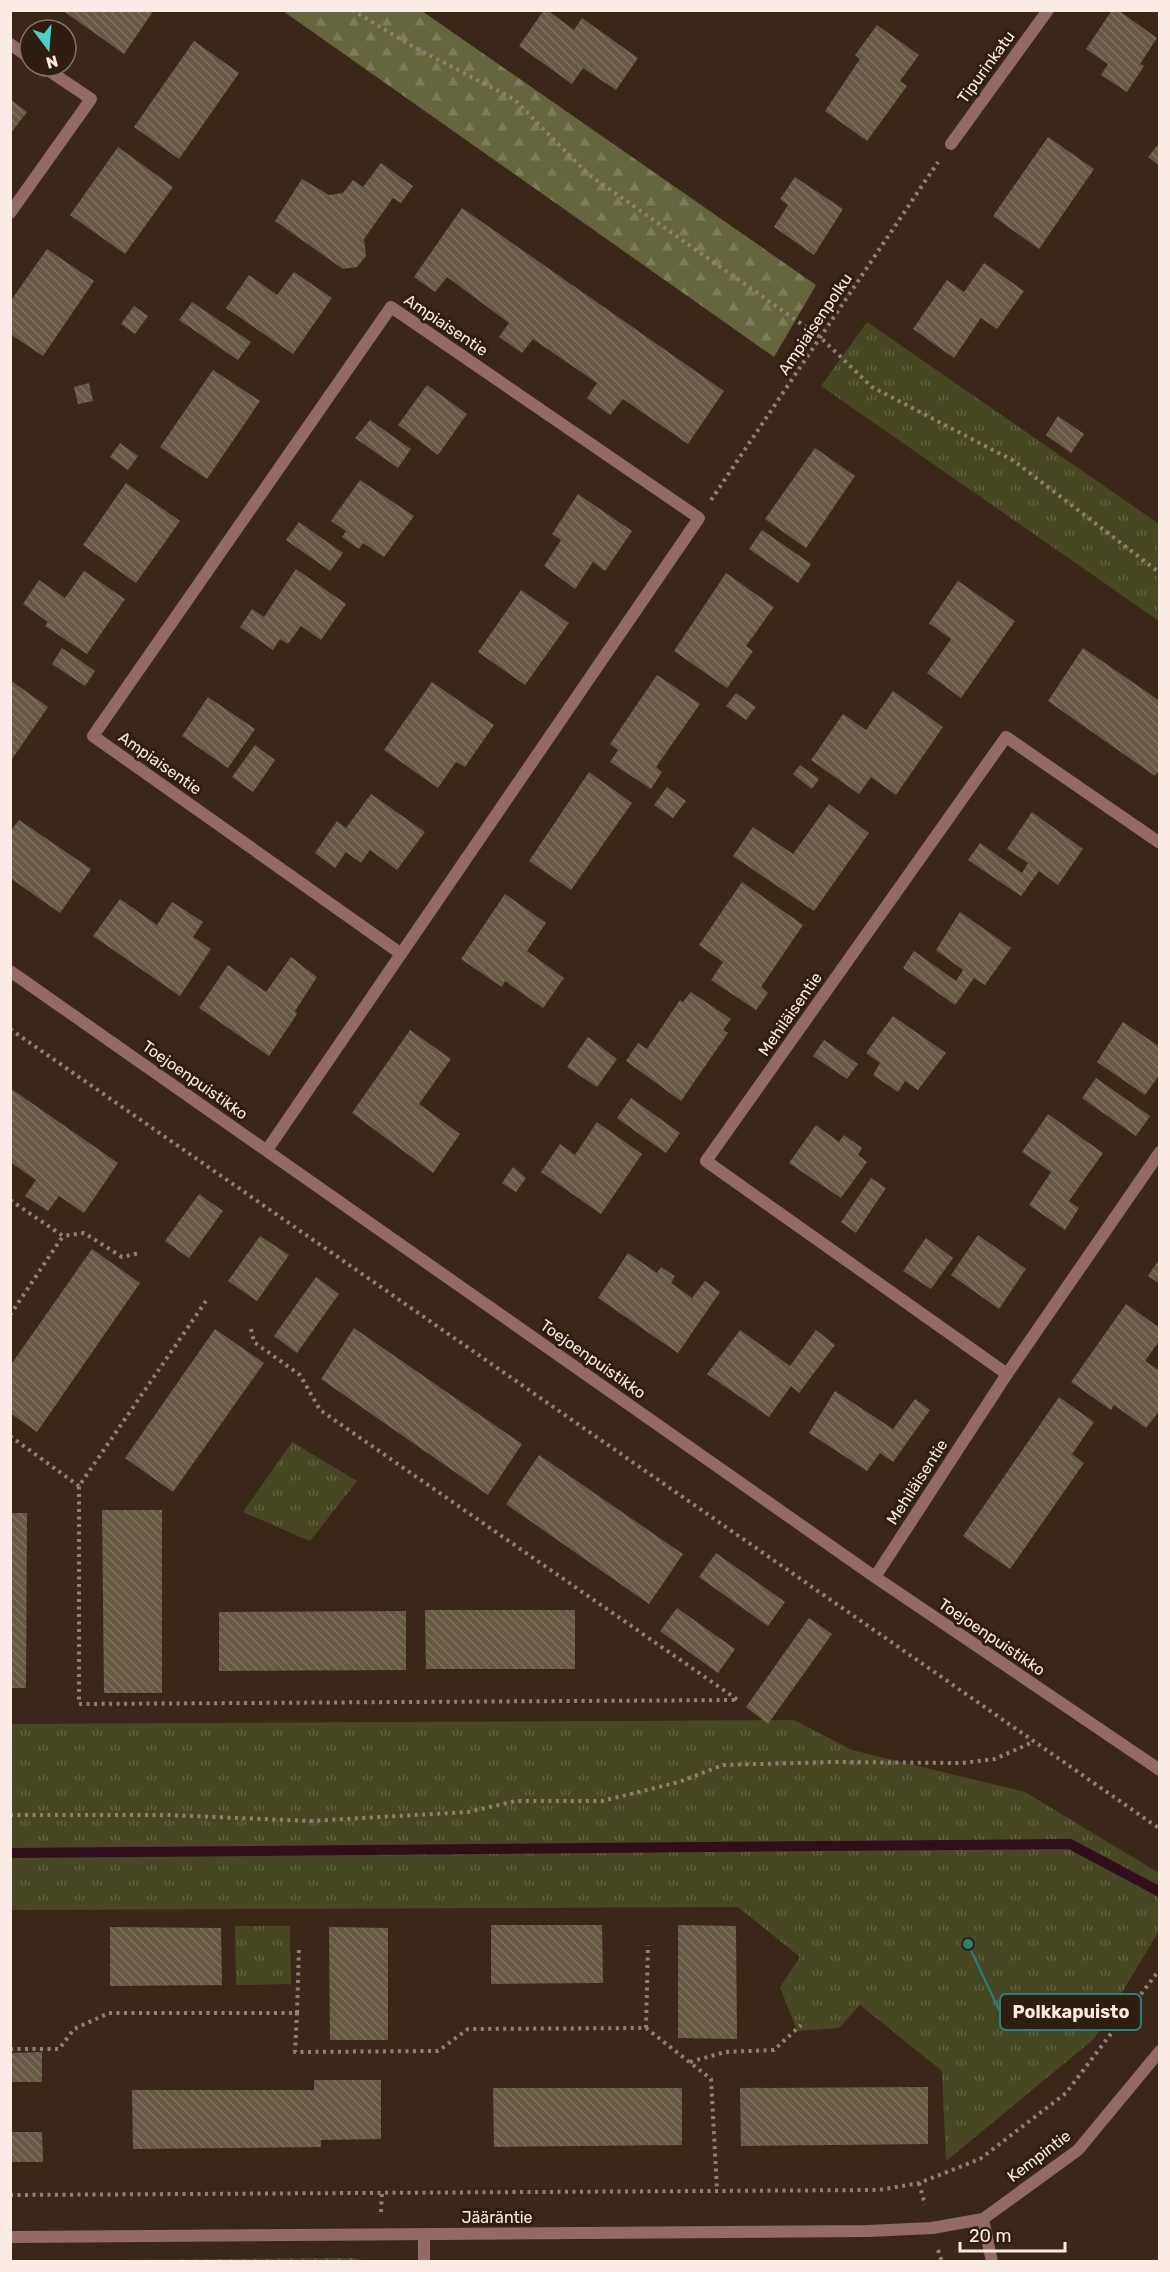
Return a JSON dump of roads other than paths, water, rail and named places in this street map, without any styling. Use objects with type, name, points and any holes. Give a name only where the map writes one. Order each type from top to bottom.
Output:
[{"type":"street","name":"Tipurinkatu","points":[[951,144],[1048,10]]},
{"type":"street","points":[[10,213],[91,99],[60,78]]},
{"type":"street","name":"Ampiaisentie","points":[[391,307],[699,518],[400,953],[93,736],[391,307]]},
{"type":"street","name":"Mehiläisentie","points":[[1007,1374],[706,1161],[1006,737],[1160,843]]},
{"type":"street","points":[[267,1150],[400,953]]},
{"type":"street","name":"Toejoenpuistikko","points":[[10,971],[875,1577],[1160,1770]]},
{"type":"street","name":"Mehiläisentie","points":[[875,1577],[1007,1374],[1160,1152]]},
{"type":"street","name":"Kempintie","points":[[983,2219],[1078,2150],[1160,2051]]},
{"type":"street","points":[[983,2219],[992,2262]]},
{"type":"street","name":"Jääräntie","points":[[10,2237],[868,2230],[932,2228],[983,2219]]},
{"type":"street","points":[[424,2234],[424,2262]]},
{"type":"waterway","points":[[10,1853],[1070,1844],[1160,1892]]},
{"type":"place","name":"Polkkapuisto","points":[[968,1944]]}]
